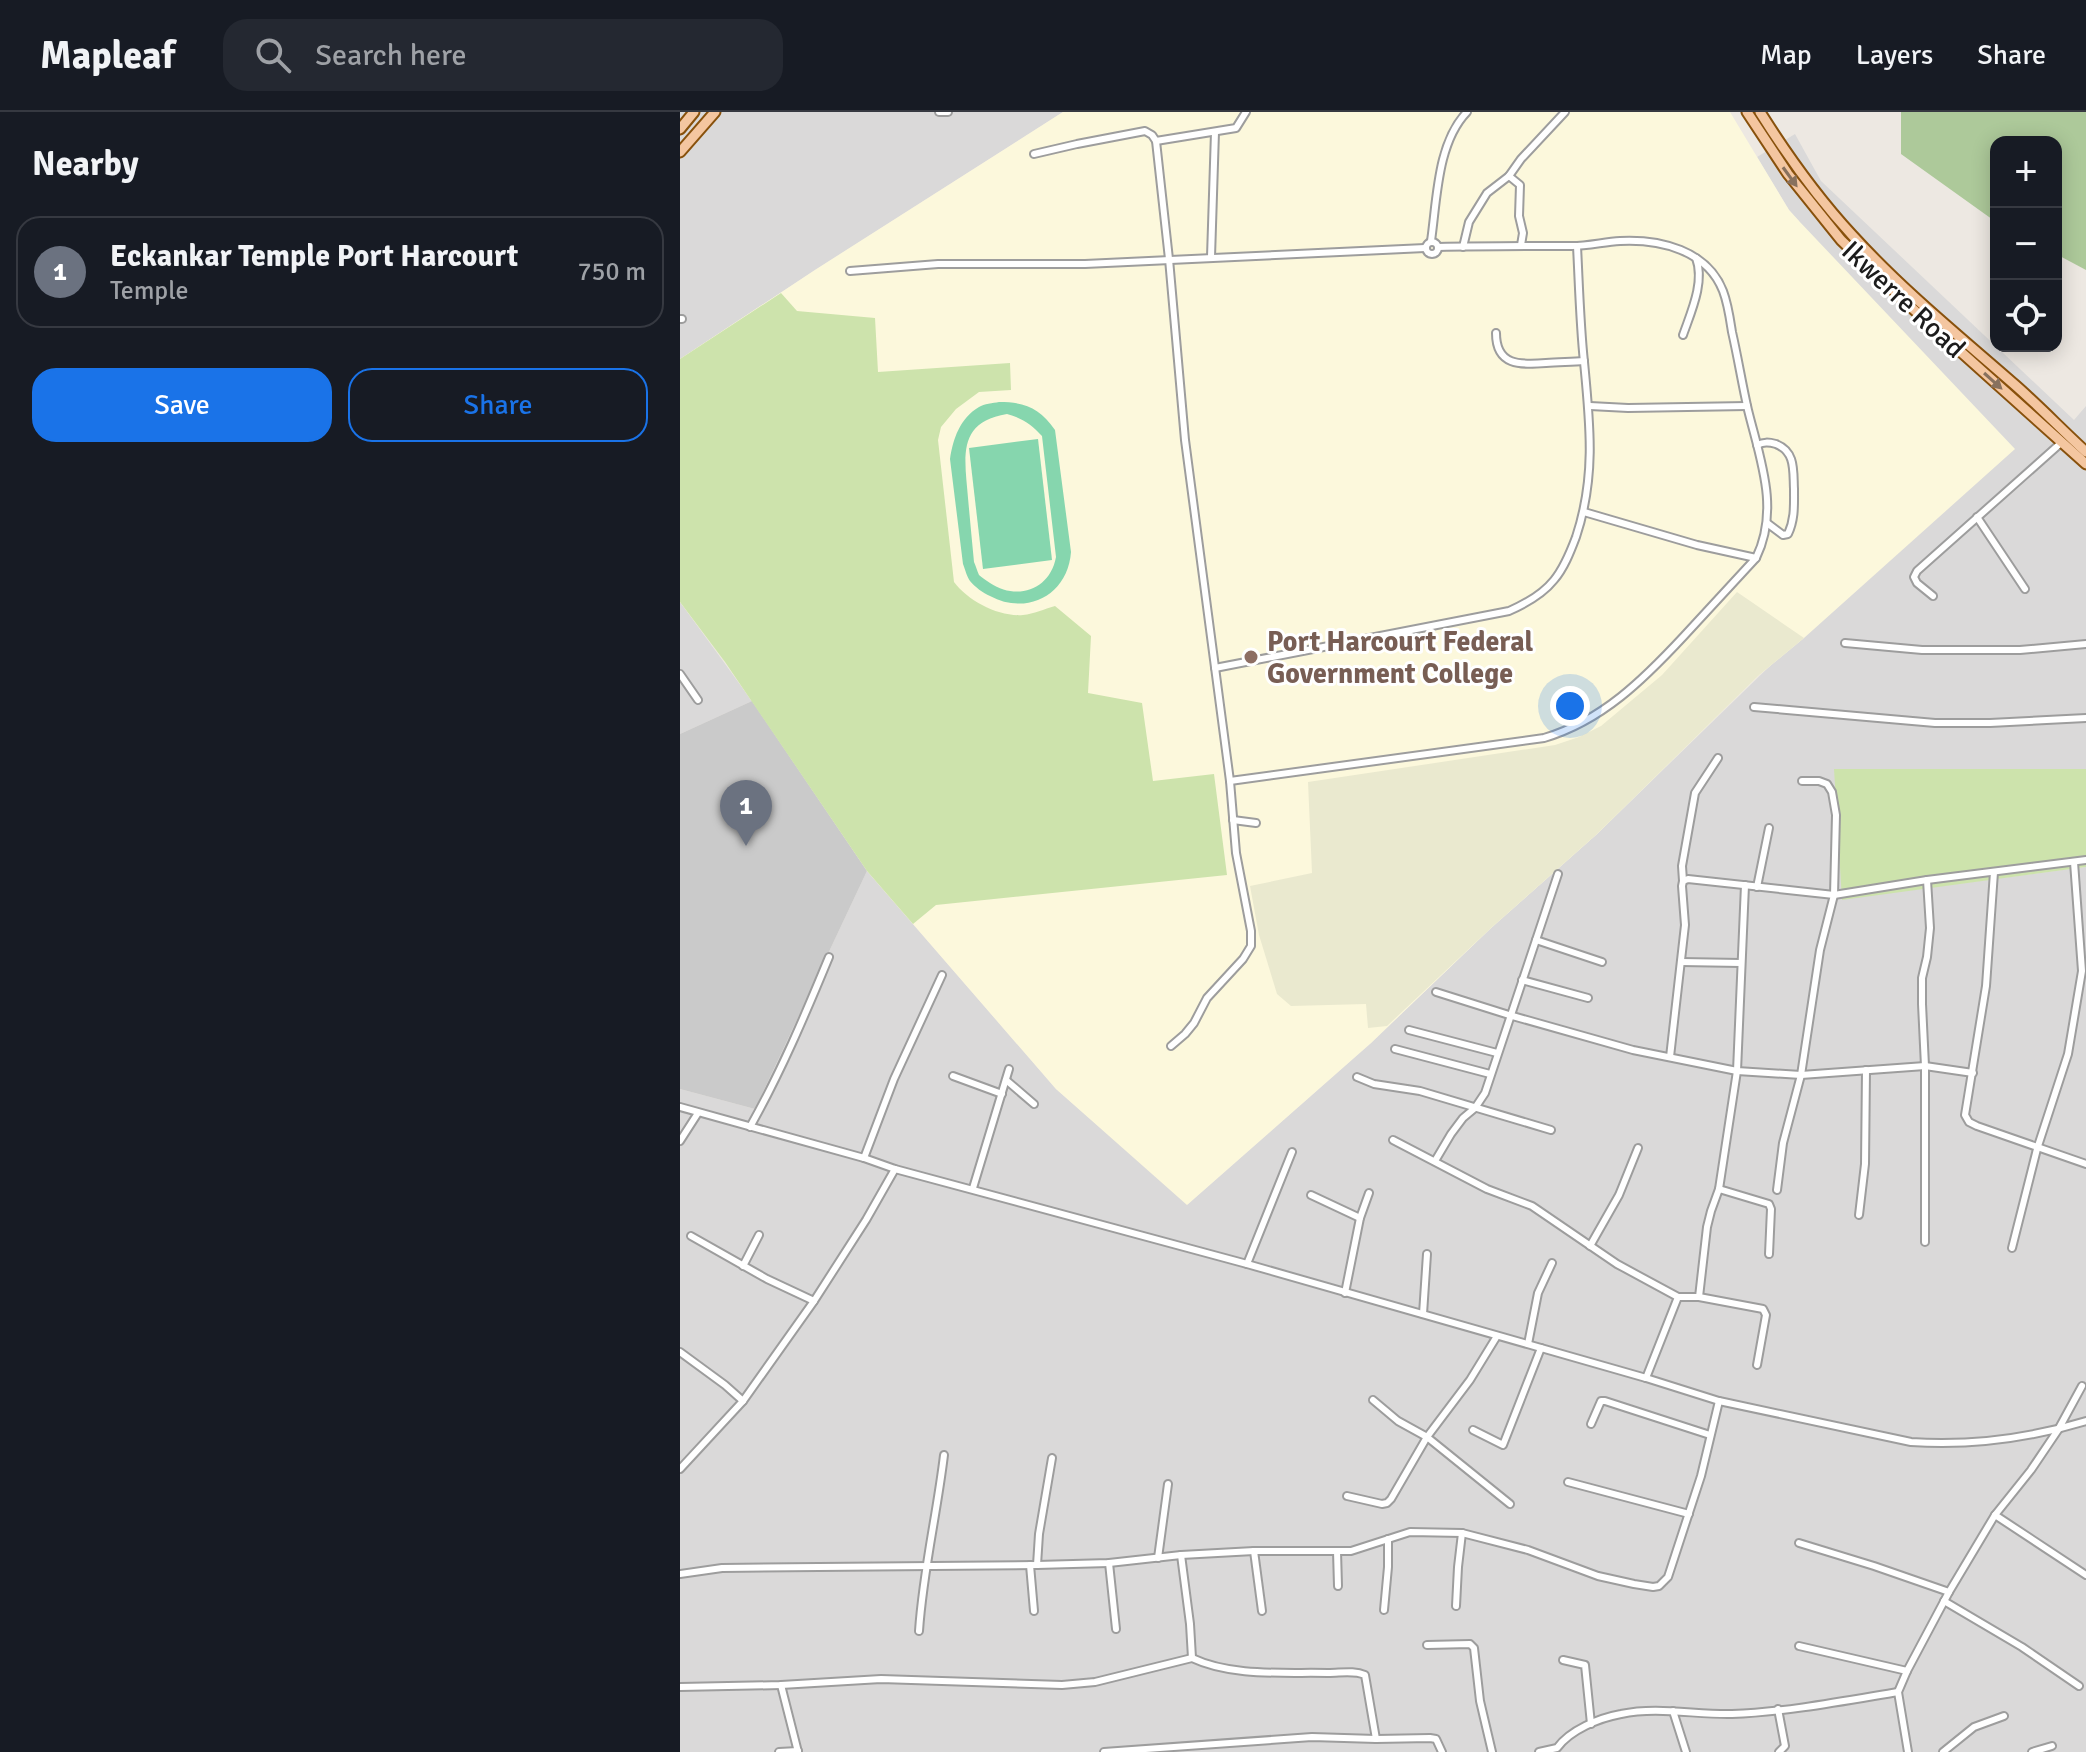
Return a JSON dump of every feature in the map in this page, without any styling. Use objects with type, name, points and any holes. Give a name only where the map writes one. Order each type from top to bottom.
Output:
[{"type":"main road","points":[[680,129],[694,112]]},
{"type":"main road","points":[[680,152],[715,112]]},
{"type":"main road","name":"Ikwerre Road","points":[[1747,112],[1788,174],[1841,240],[2086,464]]},
{"type":"main road","name":"Ikwerre Road","points":[[1760,112],[1790,158],[1837,218],[1875,259],[2086,452]]},
{"type":"street","points":[[939,112],[948,112]]},
{"type":"street","points":[[1156,141],[1236,128],[1246,112]]},
{"type":"street","points":[[1425,248],[1431,241],[1446,145],[1458,121],[1467,112]]},
{"type":"street","points":[[1463,247],[1469,222],[1487,193],[1509,176],[1565,112]]},
{"type":"street","points":[[1034,154],[1145,131],[1156,141],[1185,440],[1230,781],[1236,853],[1251,931],[1251,946],[1243,959],[1207,998],[1185,1034],[1171,1046]]},
{"type":"street","points":[[1211,257],[1215,132]]},
{"type":"street","points":[[1509,176],[1520,185],[1521,245]]},
{"type":"street","points":[[1431,241],[1438,247]]},
{"type":"street","points":[[1230,781],[1558,734],[1594,717],[1627,693],[1667,655],[1756,558],[1762,545],[1768,495],[1723,291],[1708,267],[1681,249],[1654,243],[1622,241],[1577,246],[1438,247]]},
{"type":"street","points":[[1215,668],[1509,611],[1534,598],[1554,580],[1569,557],[1584,512],[1590,473],[1590,406],[1577,246]]},
{"type":"street","points":[[1425,248],[1432,254],[1438,247]]},
{"type":"street","points":[[850,271],[938,264],[1085,264],[1425,248]]},
{"type":"street","points":[[1683,335],[1699,282],[1696,258]]},
{"type":"street","points":[[1496,333],[1500,352],[1519,365],[1584,361]]},
{"type":"street","points":[[1590,406],[1747,406]]},
{"type":"street","points":[[1757,445],[1770,442],[1781,446],[1790,454],[1793,464],[1793,524],[1788,534],[1783,535],[1767,523]]},
{"type":"street","points":[[1933,596],[1917,583],[1914,577],[1917,571],[2062,442]]},
{"type":"street","points":[[1584,512],[1697,545],[1756,558]]},
{"type":"street","points":[[1977,517],[2025,589]]},
{"type":"street","points":[[1845,643],[1922,650],[2020,650],[2086,644]]},
{"type":"street","points":[[680,674],[698,700]]},
{"type":"street","points":[[1754,707],[1935,723],[2086,718]]},
{"type":"street","points":[[1670,1057],[1685,925],[1682,866],[1695,793],[1718,758]]},
{"type":"street","points":[[1777,1190],[1783,1143],[1801,1075],[1820,950],[1834,895],[1836,815],[1832,792],[1827,784],[1819,781],[1802,781]]},
{"type":"street","points":[[1233,820],[1256,823]]},
{"type":"street","points":[[1757,887],[1769,828]]},
{"type":"street","points":[[1683,881],[1688,879],[1834,895],[2086,860]]},
{"type":"street","points":[[2012,1248],[2037,1149],[2068,1054],[2082,971],[2074,862]]},
{"type":"street","points":[[1994,872],[1986,986],[1965,1115],[1969,1122],[2037,1149],[2086,1164]]},
{"type":"street","points":[[1435,1161],[1451,1134],[1485,1093],[1558,874]]},
{"type":"street","points":[[1925,1242],[1922,978],[1930,928],[1927,880]]},
{"type":"street","points":[[1699,1297],[1707,1227],[1719,1189],[1737,1071],[1745,885]]},
{"type":"street","points":[[1536,940],[1602,962]]},
{"type":"street","points":[[750,1127],[801,1025],[829,957]]},
{"type":"street","points":[[1681,962],[1741,963]]},
{"type":"street","points":[[864,1158],[894,1079],[942,975]]},
{"type":"street","points":[[1522,980],[1588,998]]},
{"type":"street","points":[[1436,992],[1633,1050],[1737,1071],[1801,1075],[1925,1066],[1973,1073]]},
{"type":"street","points":[[1409,1030],[1497,1053]]},
{"type":"street","points":[[1395,1049],[1490,1074]]},
{"type":"street","points":[[973,1188],[1009,1069]]},
{"type":"street","points":[[1859,1215],[1865,1164],[1866,1070]]},
{"type":"street","points":[[953,1076],[1002,1094]]},
{"type":"street","points":[[1357,1077],[1374,1084],[1420,1091],[1551,1130]]},
{"type":"street","points":[[1006,1080],[1034,1104]]},
{"type":"street","points":[[680,1107],[1247,1264],[1719,1401],[1911,1442],[1938,1444],[1980,1442],[2058,1430],[2086,1421]]},
{"type":"street","points":[[680,1141],[698,1113]]},
{"type":"street","points":[[1393,1140],[1487,1189],[1532,1206],[1590,1246],[1678,1297],[1699,1297],[1763,1309],[1757,1365]]},
{"type":"street","points":[[1590,1246],[1619,1195],[1638,1148]]},
{"type":"street","points":[[1247,1264],[1292,1152]]},
{"type":"street","points":[[680,1469],[743,1401],[814,1301],[895,1169]]},
{"type":"street","points":[[1719,1189],[1769,1204],[1769,1254]]},
{"type":"street","points":[[1345,1293],[1360,1218],[1369,1193]]},
{"type":"street","points":[[1311,1195],[1360,1218]]},
{"type":"street","points":[[743,1266],[759,1235]]},
{"type":"street","points":[[691,1236],[767,1279],[814,1301]]},
{"type":"street","points":[[1423,1314],[1427,1254]]},
{"type":"street","points":[[1528,1344],[1538,1293],[1552,1263]]},
{"type":"street","points":[[1646,1378],[1678,1297]]},
{"type":"street","points":[[1347,1496],[1382,1504],[1391,1499],[1427,1437],[1470,1380],[1497,1336]]},
{"type":"street","points":[[1473,1430],[1503,1445],[1541,1348]]},
{"type":"street","points":[[680,1352],[743,1401]]},
{"type":"street","points":[[1908,1752],[1898,1692],[1907,1671],[1995,1515],[2058,1430],[2082,1386]]},
{"type":"street","points":[[1373,1400],[1398,1421],[1427,1437],[1510,1504]]},
{"type":"street","points":[[1591,1424],[1598,1404],[1605,1401],[1710,1435]]},
{"type":"street","points":[[680,1574],[722,1568],[1109,1563],[1254,1551],[1351,1551],[1410,1532],[1462,1533],[1528,1550],[1598,1576],[1653,1587],[1664,1583],[1668,1577],[1689,1514],[1719,1401]]},
{"type":"street","points":[[919,1631],[921,1593],[939,1501],[944,1455]]},
{"type":"street","points":[[1034,1611],[1033,1565],[1052,1458]]},
{"type":"street","points":[[1568,1482],[1689,1514]]},
{"type":"street","points":[[1158,1558],[1168,1484]]},
{"type":"street","points":[[1995,1515],[2086,1575]]},
{"type":"street","points":[[1456,1606],[1462,1533]]},
{"type":"street","points":[[1384,1610],[1388,1539]]},
{"type":"street","points":[[1799,1543],[1949,1592]]},
{"type":"street","points":[[1254,1551],[1262,1611]]},
{"type":"street","points":[[1337,1551],[1338,1586]]},
{"type":"street","points":[[1181,1555],[1192,1658]]},
{"type":"street","points":[[1109,1563],[1116,1629]]},
{"type":"street","points":[[1944,1601],[2022,1647],[2079,1686]]},
{"type":"street","points":[[1427,1645],[1470,1644],[1474,1648],[1480,1701],[1492,1752]]},
{"type":"street","points":[[1799,1646],[1907,1671]]},
{"type":"street","points":[[680,1687],[881,1679],[1062,1685],[1095,1682],[1192,1658],[1204,1664],[1237,1670],[1358,1672],[1365,1675],[1376,1739]]},
{"type":"street","points":[[1563,1660],[1585,1665],[1591,1724]]},
{"type":"street","points":[[779,1752],[798,1752],[781,1685]]},
{"type":"street","points":[[1539,1752],[1557,1750],[1563,1740],[1591,1724],[1625,1713],[1673,1711],[1732,1714],[1898,1692]]},
{"type":"street","points":[[1778,1709],[1785,1746],[1779,1752]]},
{"type":"street","points":[[1673,1711],[1686,1752]]},
{"type":"street","points":[[1943,1752],[1974,1727],[2004,1716]]},
{"type":"street","points":[[1104,1752],[1312,1737],[1430,1738],[1436,1739],[1442,1752]]},
{"type":"street","points":[[2032,1752],[2052,1746]]},
{"type":"shaded area","points":[[680,112],[1063,112],[680,359]]},
{"type":"shaded area","name":"Port Harcourt Federal Government College","points":[[1063,112],[1730,112],[1789,210],[2015,449],[1758,676],[1597,834],[1491,928],[1371,1043],[1187,1205],[1056,1089],[867,871],[725,662],[680,602],[680,359]]},
{"type":"shaded area","points":[[1795,134],[1821,181],[1990,341],[1990,352],[2002,352],[2074,420],[2086,406],[2086,769],[1843,899],[2086,867],[2086,1752],[680,1752],[680,1089],[755,1109],[867,871],[1056,1089],[1188,1204],[1371,1043],[1491,928],[1597,834],[1774,662],[1799,221],[1757,157]]},
{"type":"shaded area","points":[[680,602],[752,701],[680,734]]},
{"type":"shaded area","points":[[752,701],[867,871],[755,1109],[680,1089],[680,734]]},
{"type":"green space","points":[[1901,112],[2086,112],[2086,270],[2062,257],[2062,136],[1990,136],[1990,218],[1901,154]]},
{"type":"green space","points":[[781,293],[797,311],[875,318],[878,372],[1010,363],[1011,390],[979,392],[956,409],[941,427],[938,440],[954,582],[976,601],[1004,613],[1027,614],[1055,606],[1091,636],[1088,693],[1142,703],[1153,781],[1214,774],[1227,875],[936,905],[913,924],[867,871],[725,662],[680,602],[680,359]]},
{"type":"green space","points":[[997,402],[1017,403],[1031,408],[1044,416],[1055,430],[1071,552],[1068,567],[1054,590],[1043,598],[1018,604],[1004,602],[985,593],[970,581],[963,564],[950,459],[955,437],[967,417],[981,406]],"holes":[[[1007,414],[1026,422],[1042,436],[1056,557],[1047,578],[1031,589],[1021,591],[1000,588],[978,573],[974,562],[966,470],[967,444],[971,434],[991,418]]]},
{"type":"green space","points":[[1038,439],[1052,560],[983,569],[969,448]]},
{"type":"green space","points":[[1737,592],[1804,638],[1758,676],[1597,834],[1387,1026],[1368,1028],[1366,1004],[1291,1006],[1277,994],[1259,935],[1250,886],[1312,873],[1308,782],[1555,745],[1579,737],[1601,726],[1662,675]]},
{"type":"green space","points":[[1834,769],[2086,769],[2086,867],[1842,900]]},
{"type":"place","name":"Port Harcourt Federal Government College","points":[[1251,657]]},
{"type":"place","name":"Eckankar Temple Port Harcourt","points":[[746,846]]}]
